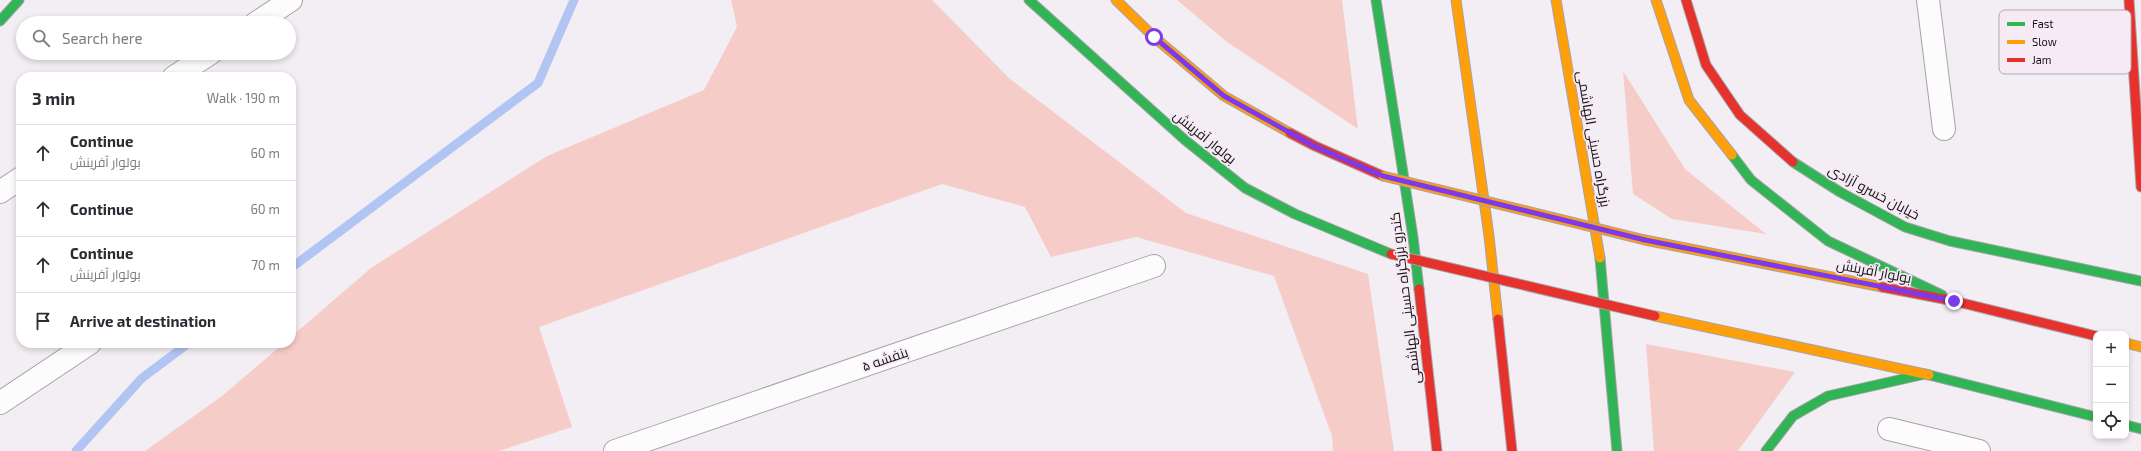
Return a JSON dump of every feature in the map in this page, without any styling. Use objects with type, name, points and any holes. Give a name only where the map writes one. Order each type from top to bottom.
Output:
[{"type":"main road","points":[[0,21],[19,0]]},
{"type":"main road","name":"بولوار آفرینش","points":[[1029,0],[1185,140],[1245,188],[1295,214],[1392,254],[1655,316],[1925,374]]},
{"type":"main road","name":"بولوار آفرینش","points":[[1116,0],[1154,37],[1224,96],[1314,146],[1383,176],[1645,240],[1954,301],[2093,335]]},
{"type":"main road","name":"کندرو بزرگراه حسینی الهاشمی","points":[[1376,0],[1413,237],[1437,451]]},
{"type":"main road","points":[[1456,0],[1489,236],[1512,451]]},
{"type":"main road","name":"بزرگراه حسینی الهاشمی","points":[[1556,0],[1602,267],[1617,451]]},
{"type":"main road","points":[[1656,0],[1689,100],[1751,180],[1828,241],[1954,301]]},
{"type":"main road","name":"خیابان خسرو آزادی","points":[[1686,0],[1706,65],[1740,115],[1793,162],[1840,192],[1905,227],[1950,241],[2141,281]]},
{"type":"main road","points":[[2128,0],[2129,10]]},
{"type":"main road","points":[[2131,43],[2141,187]]},
{"type":"main road","points":[[2129,344],[2141,347]]},
{"type":"main road","points":[[1766,451],[1793,416],[1828,396],[1925,374],[2093,417]]},
{"type":"main road","points":[[2129,426],[2141,429]]},
{"type":"street","points":[[267,16],[291,0]]},
{"type":"street","points":[[1928,0],[1944,129]]},
{"type":"street","points":[[182,72],[200,60]]},
{"type":"street","points":[[0,192],[16,181]]},
{"type":"street","name":"بنفشه ۵","points":[[615,451],[1154,266]]},
{"type":"street","points":[[0,403],[82,348]]},
{"type":"street","points":[[1889,429],[1979,451]]},
{"type":"shaded area","points":[[731,0],[932,0],[1010,79],[1186,213],[1368,274],[1394,451],[1333,451],[1332,436],[1274,276],[1136,237],[1051,257],[1025,207],[942,184],[539,327],[572,427],[499,451],[145,451],[222,396],[278,348],[296,348],[296,333],[371,268],[547,156],[704,90],[737,27]]},
{"type":"shaded area","points":[[1177,0],[1342,0],[1358,129],[1227,42]]},
{"type":"shaded area","points":[[1623,71],[1685,169],[1766,234],[1672,219],[1633,194]]},
{"type":"shaded area","points":[[1646,344],[1795,372],[1738,451],[1654,451]]},
{"type":"waterway","points":[[296,264],[538,83],[574,0]]},
{"type":"waterway","points":[[76,451],[142,378],[182,348]]},
{"type":"traffic: fast","points":[[0,21],[19,0]]},
{"type":"traffic: fast","points":[[1029,0],[1185,140],[1245,188],[1295,214],[1391,254]]},
{"type":"traffic: fast","points":[[1376,0],[1413,237],[1419,289]]},
{"type":"traffic: fast","points":[[1732,155],[1751,180],[1828,241],[1942,295]]},
{"type":"traffic: fast","points":[[1793,162],[1840,192],[1905,227],[1950,241],[2141,281]]},
{"type":"traffic: fast","points":[[1600,258],[1617,451]]},
{"type":"traffic: fast","points":[[1766,451],[1793,416],[1828,396],[1925,374]]},
{"type":"traffic: fast","points":[[1929,375],[2093,416]]},
{"type":"traffic: fast","points":[[2129,426],[2141,429]]},
{"type":"traffic: slow","points":[[1116,0],[1154,37],[1224,96],[1290,133]]},
{"type":"traffic: slow","points":[[1456,0],[1489,236],[1498,319]]},
{"type":"traffic: slow","points":[[1556,0],[1600,258]]},
{"type":"traffic: slow","points":[[1656,0],[1689,100],[1732,155]]},
{"type":"traffic: slow","points":[[1383,176],[1645,240]]},
{"type":"traffic: slow","points":[[1645,240],[1882,287]]},
{"type":"traffic: slow","points":[[1655,316],[1929,375]]},
{"type":"traffic: slow","points":[[2129,344],[2141,347]]},
{"type":"traffic: jam","points":[[1686,0],[1706,65],[1740,115],[1793,162]]},
{"type":"traffic: jam","points":[[2129,0],[2130,10]]},
{"type":"traffic: jam","points":[[2131,31],[2141,187]]},
{"type":"traffic: jam","points":[[1290,133],[1315,146],[1383,176]]},
{"type":"traffic: jam","points":[[1391,254],[1655,316]]},
{"type":"traffic: jam","points":[[1882,287],[1954,301],[2093,335]]},
{"type":"traffic: jam","points":[[1419,289],[1437,451]]},
{"type":"traffic: jam","points":[[1498,319],[1512,451]]},
{"type":"route","points":[[1154,37],[1224,96],[1314,146],[1383,176],[1645,240],[1954,301]]}]
